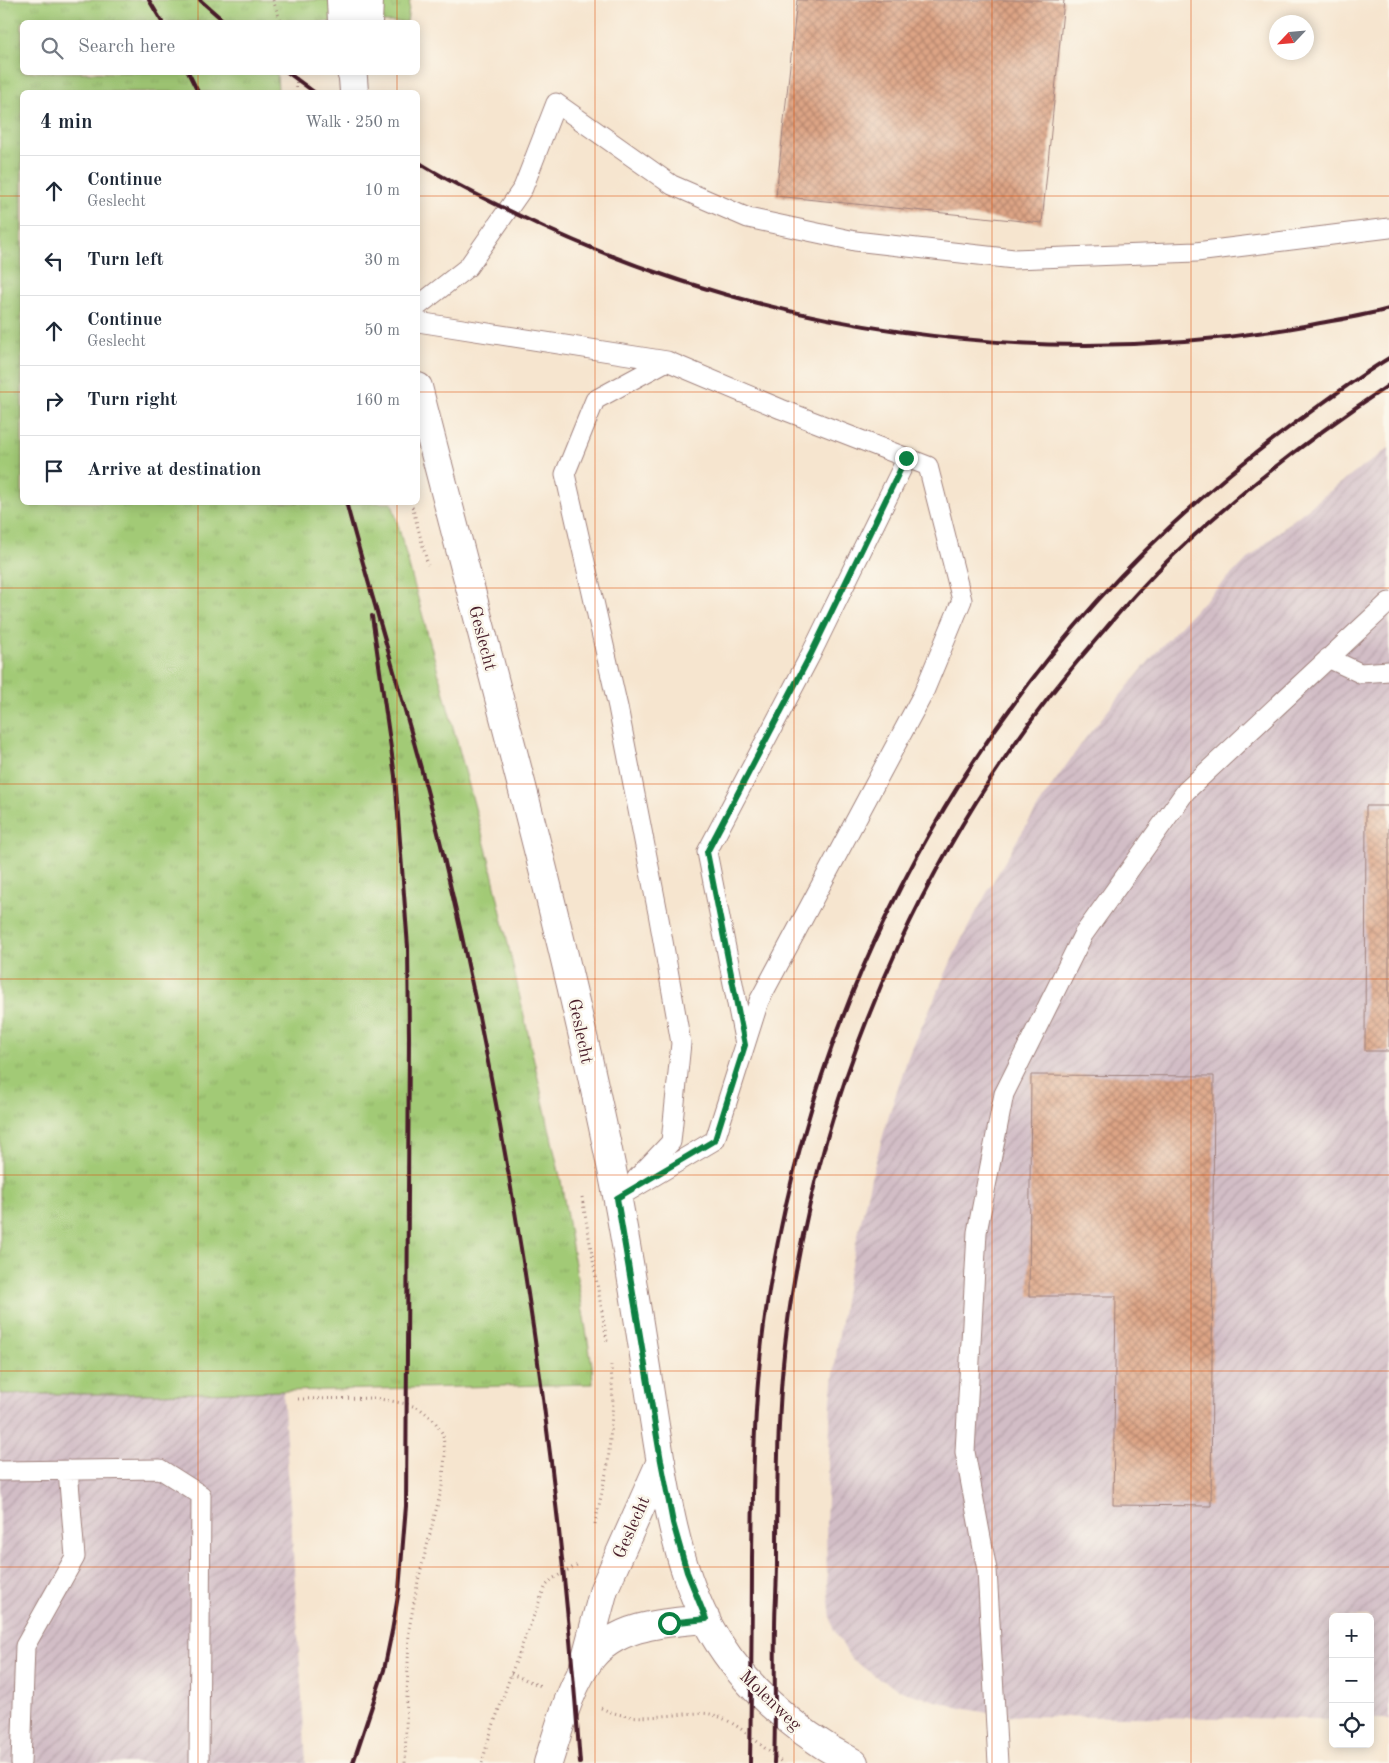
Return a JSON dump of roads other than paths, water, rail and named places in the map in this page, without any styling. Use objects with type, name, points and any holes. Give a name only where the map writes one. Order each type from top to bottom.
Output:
[{"type":"street","points":[[341,0],[342,20]]},
{"type":"street","points":[[368,20],[370,0]]},
{"type":"street","name":"Geslecht","points":[[420,395],[563,946],[617,1198],[661,1461],[604,1589],[582,1673]]},
{"type":"street","name":"Molenweg","points":[[661,1461],[673,1523],[684,1564],[706,1619],[727,1655],[751,1684],[775,1708],[826,1747],[854,1763]]},
{"type":"street","name":"Geslecht","points":[[548,1763],[571,1697],[582,1673],[593,1656],[605,1644],[622,1634],[645,1627],[706,1619]]},
{"type":"lane","points":[[420,304],[468,267],[523,188],[556,103],[672,186],[748,218],[855,241],[1014,259],[1196,252],[1389,228]]},
{"type":"lane","points":[[420,322],[667,361],[781,409],[928,466],[962,600],[924,694],[759,1001],[715,1140],[617,1198]]},
{"type":"lane","points":[[617,1198],[671,1142],[681,1043],[618,707],[565,474],[596,400],[667,361]]},
{"type":"lane","points":[[745,1045],[707,852],[811,654],[906,458]]},
{"type":"lane","points":[[998,1763],[987,1570],[965,1452],[977,1232],[1004,1094],[1084,935],[1186,791],[1389,602]]},
{"type":"lane","points":[[1328,658],[1360,673],[1389,671]]},
{"type":"lane","points":[[0,1470],[160,1469],[201,1495],[199,1763]]},
{"type":"lane","points":[[21,1763],[25,1646],[76,1557],[68,1470]]},
{"type":"railway","points":[[149,0],[161,20]]},
{"type":"railway","points":[[200,0],[223,20]]},
{"type":"railway","points":[[190,75],[197,90]]},
{"type":"railway","points":[[291,75],[311,90]]},
{"type":"railway","points":[[420,163],[491,202],[609,255],[705,288],[804,314],[904,332],[1006,342],[1107,345],[1209,339],[1310,325],[1389,309]]},
{"type":"railway","points":[[750,1763],[754,1460],[757,1395],[768,1297],[795,1168],[834,1042],[884,922],[945,808],[1017,700],[1099,599],[1192,506],[1295,423],[1389,358]]},
{"type":"railway","points":[[774,1763],[780,1398],[791,1300],[809,1209],[833,1119],[863,1031],[899,946],[940,863],[988,783],[1041,707],[1100,635],[1175,553],[1235,500],[1310,440],[1389,385]]},
{"type":"railway","points":[[347,505],[407,716],[441,845],[467,958],[490,1072],[511,1187],[545,1416],[571,1647],[580,1763]]},
{"type":"railway","points":[[353,1763],[384,1670],[399,1590],[406,1506],[408,947],[395,776],[372,616]]}]
